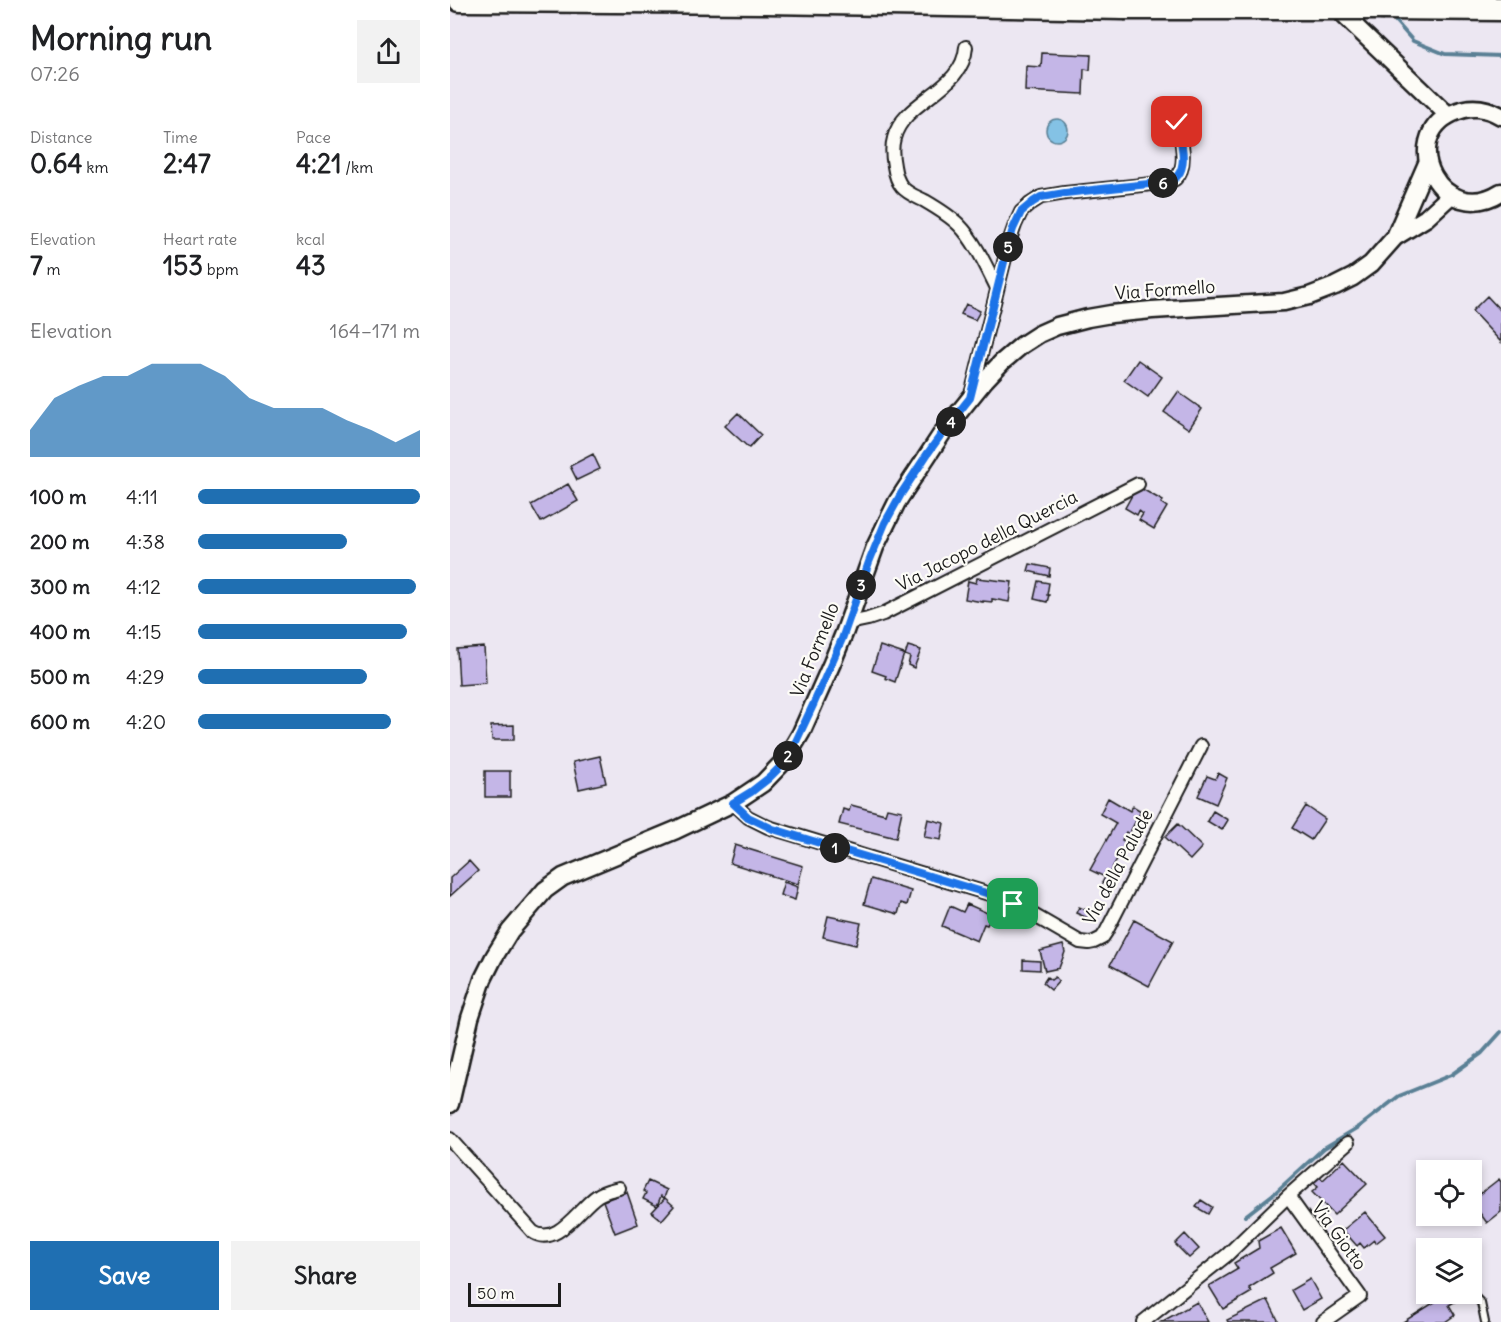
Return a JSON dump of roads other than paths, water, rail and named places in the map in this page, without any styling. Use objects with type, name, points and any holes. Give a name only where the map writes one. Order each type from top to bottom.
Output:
[{"type":"highway","points":[[460,0],[1124,8],[1501,9]]},
{"type":"main road","points":[[1328,0],[1448,115]]},
{"type":"main road","points":[[1501,116],[1490,110],[1476,107],[1461,109],[1448,115],[1433,130],[1427,150],[1430,171],[1436,181],[1451,195],[1462,200],[1473,201],[1494,197],[1501,192]]},
{"type":"main road","points":[[1395,237],[1428,161]]},
{"type":"main road","points":[[1395,237],[1426,218],[1451,195]]},
{"type":"main road","name":"Via Formello","points":[[450,1104],[470,1018],[483,979],[505,939],[538,898],[563,877],[676,830],[733,803],[751,792],[782,765],[792,750],[822,686],[849,622],[875,547],[897,502],[937,441],[970,398],[1008,356],[1028,340],[1069,322],[1111,314],[1276,303],[1310,296],[1358,273],[1375,260],[1395,237]]},
{"type":"street","points":[[966,47],[964,60],[953,77],[901,123],[895,134],[892,154],[900,186],[942,211],[959,225],[973,244],[997,288]]},
{"type":"street","points":[[970,398],[1013,229],[1021,212],[1033,202],[1052,195],[1171,181],[1178,176],[1182,168],[1179,128],[1173,111]]},
{"type":"street","name":"Via Jacopo della Quercia","points":[[849,622],[883,614],[1138,484]]},
{"type":"street","name":"Via della Palude","points":[[733,803],[748,817],[768,827],[996,896],[1016,905],[1073,939],[1089,943],[1098,941],[1106,932],[1201,746]]},
{"type":"street","points":[[450,1139],[539,1236],[555,1233],[597,1196],[619,1188]]},
{"type":"street","points":[[1143,1322],[1227,1255],[1288,1196],[1348,1143]]},
{"type":"street","name":"Via Giotto","points":[[1288,1196],[1360,1296],[1323,1322]]},
{"type":"lane","points":[[1481,1304],[1485,1322]]},
{"type":"water","points":[[1057,119],[1065,122],[1068,130],[1065,138],[1057,141],[1049,138],[1046,130],[1049,122]]},
{"type":"waterway","points":[[1391,16],[1413,41],[1445,54],[1501,56]]},
{"type":"waterway","points":[[1245,1216],[1276,1192],[1324,1148],[1359,1127],[1399,1096],[1451,1075],[1482,1053],[1501,1032]]}]
